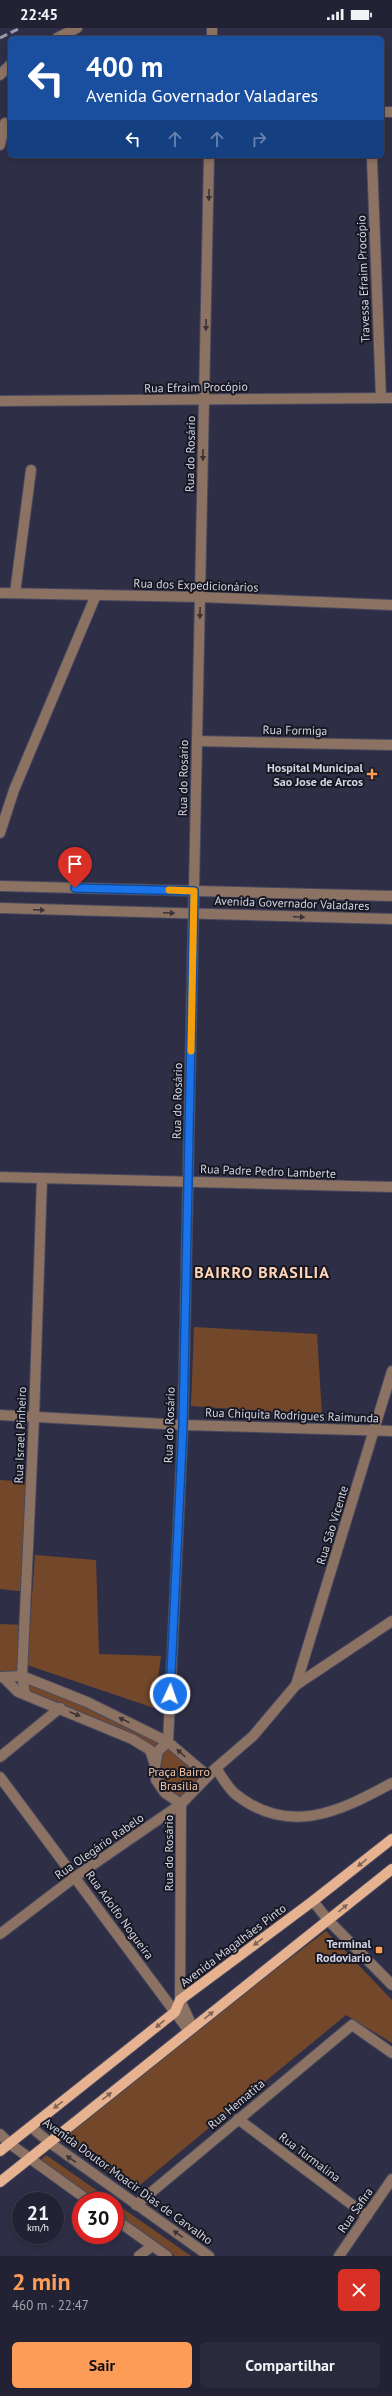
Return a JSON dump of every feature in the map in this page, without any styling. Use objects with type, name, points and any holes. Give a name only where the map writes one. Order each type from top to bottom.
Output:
[{"type":"main road","name":"Avenida Magalhães Pinto","points":[[0,2151],[175,2012],[180,2000],[313,1901],[392,1838]]},
{"type":"main road","points":[[0,2182],[392,1869]]},
{"type":"street","points":[[61,36],[77,28]]},
{"type":"street","points":[[0,74],[8,67]]},
{"type":"street","points":[[0,145],[5,121]]},
{"type":"street","name":"Rua do Rosário","points":[[168,1742],[183,1425],[209,158]]},
{"type":"street","name":"Travessa Efraim Procópio","points":[[372,159],[381,398]]},
{"type":"street","name":"Rua Efraim Procópio","points":[[0,402],[392,398]]},
{"type":"street","points":[[15,593],[30,470]]},
{"type":"street","name":"Rua dos Expedicionários","points":[[0,593],[200,597],[392,605]]},
{"type":"street","points":[[0,833],[14,790],[96,595]]},
{"type":"street","name":"Rua Formiga","points":[[197,740],[392,745]]},
{"type":"street","name":"Avenida Governador Valadares","points":[[0,886],[392,896]]},
{"type":"street","name":"Avenida Governador Valadares","points":[[0,908],[392,919]]},
{"type":"street","name":"Rua Padre Pedro Lamberte","points":[[0,1177],[392,1187]]},
{"type":"street","name":"Rua Israel Pinheiro","points":[[25,1693],[22,1676],[34,1418],[42,1178]]},
{"type":"street","name":"Rua São Vicente","points":[[296,1685],[375,1431],[392,1371]]},
{"type":"street","name":"Rua Chiquita Rodrigues Raimunda","points":[[0,1415],[183,1425],[392,1432]]},
{"type":"street","name":"Rua Olegário Rabelo","points":[[0,1934],[75,1877],[181,1804],[216,1768],[253,1736],[296,1685],[392,1621]]},
{"type":"street","points":[[2,1677],[22,1676],[87,1702],[168,1742],[208,1776],[216,1768],[234,1792],[250,1803],[271,1814],[295,1818],[323,1815],[361,1800],[392,1783]]},
{"type":"street","name":"Rua do Rosário","points":[[2,1677],[18,1692],[25,1693],[132,1739],[150,1750],[155,1766],[156,1780],[165,1793],[181,1804],[180,2000],[191,2030]]},
{"type":"street","points":[[0,1757],[60,1708]]},
{"type":"street","points":[[155,1766],[158,1751],[168,1742]]},
{"type":"street","name":"Rua Adolfo Nogueira","points":[[0,1777],[175,2012],[191,2030]]},
{"type":"street","points":[[313,1901],[328,1920],[392,1986]]},
{"type":"street","name":"Rua Hematita","points":[[136,2205],[352,2025],[392,2053]]},
{"type":"street","name":"Rua Turmalina","points":[[238,2119],[367,2216]]},
{"type":"street","name":"Avenida Doutor Moacir Dias de Carvalho","points":[[31,2127],[49,2142],[136,2205],[210,2256]]},
{"type":"street","points":[[0,2134],[10,2144],[77,2192]]},
{"type":"street","name":"Rua Safira","points":[[339,2256],[392,2179]]},
{"type":"street","points":[[124,2226],[167,2256]]},
{"type":"street","points":[[139,2256],[152,2246]]},
{"type":"green space","points":[[194,1327],[317,1334],[322,1415],[191,1406]]},
{"type":"green space","points":[[0,1480],[31,1482],[26,1592],[0,1589]]},
{"type":"green space","points":[[35,1555],[96,1560],[99,1654],[161,1656],[154,1708],[27,1665]]},
{"type":"green space","points":[[0,1624],[24,1625],[22,1676],[0,1673]]},
{"type":"green space","points":[[25,1679],[63,1694],[164,1743],[156,1749],[150,1747],[27,1692]]},
{"type":"green space","name":"Praça Bairro Brasilia","points":[[168,1742],[208,1776],[181,1804],[156,1780],[158,1751]]},
{"type":"green space","points":[[326,1931],[392,2000],[392,2043],[346,2015],[135,2189],[59,2134]]},
{"type":"green space","points":[[46,2155],[99,2192],[84,2192],[40,2161]]},
{"type":"green space","points":[[124,2209],[191,2256],[175,2256],[124,2220]]},
{"type":"railway","points":[[0,38],[20,28]]},
{"type":"slow traffic","points":[[169,890],[194,891],[191,1051]]},
{"type":"place","name":"Hospital Municipal Sao Jose de Arcos","points":[[372,774]]},
{"type":"place","name":"Terminal Rodoviario","points":[[379,1950]]},
{"type":"district","name":"BAIRRO BRASILIA","points":[[262,1272]]},
{"type":"route","points":[[75,888],[194,891],[183,1425],[170,1694]]}]
